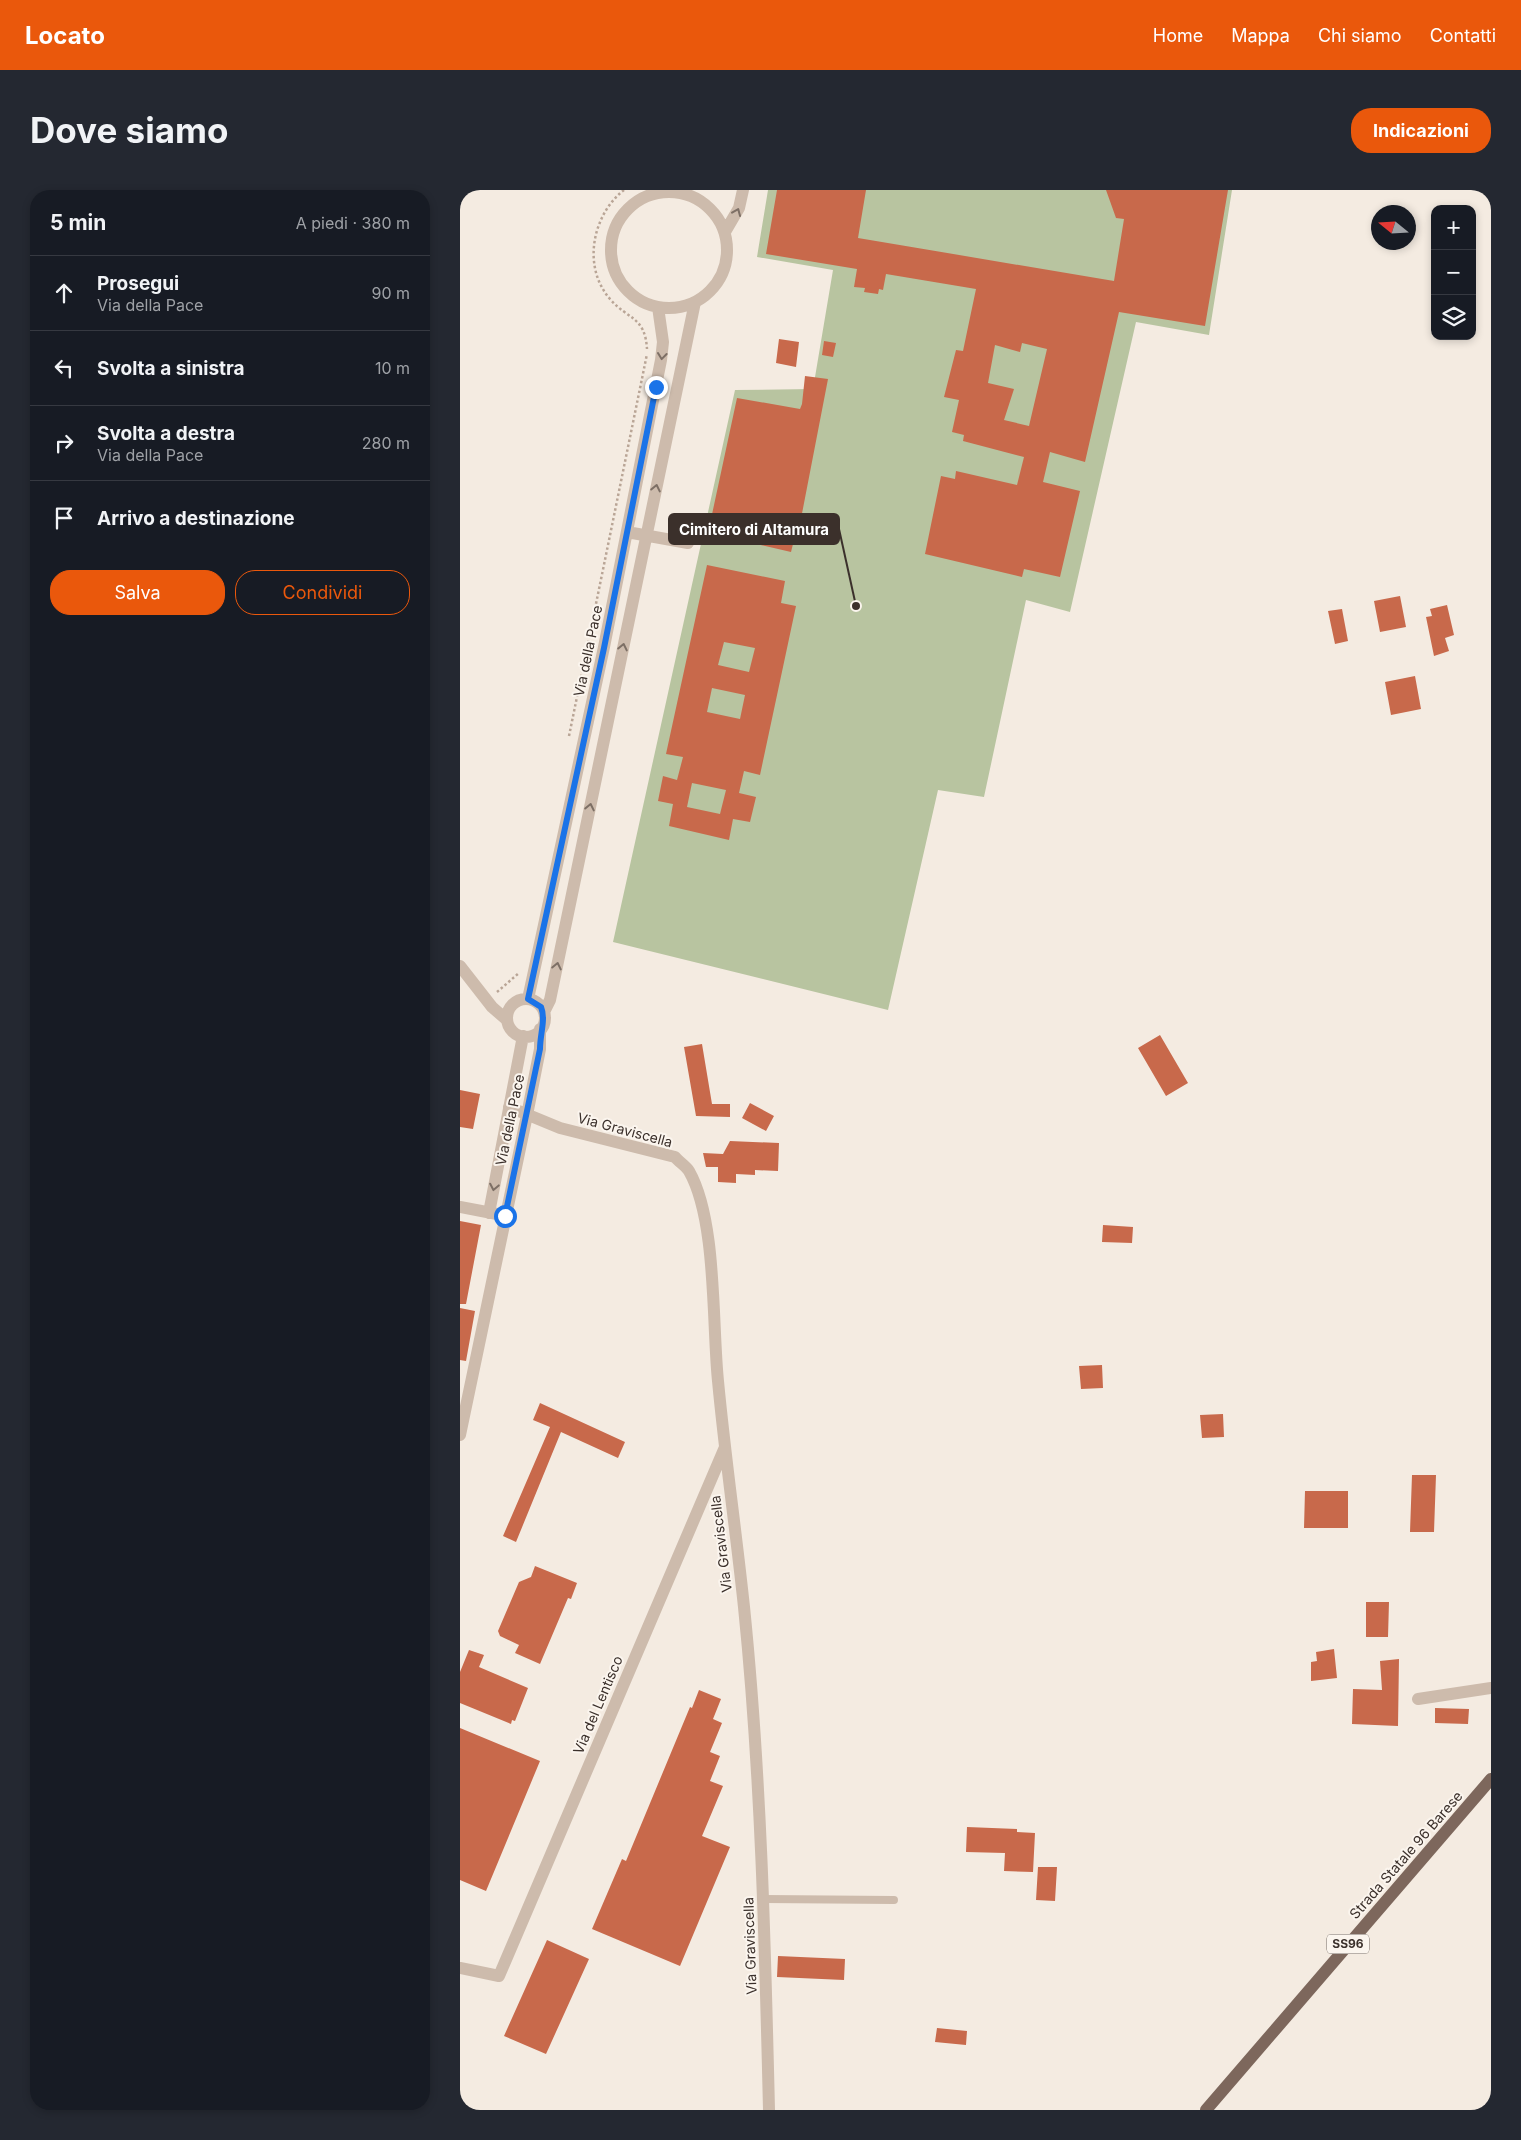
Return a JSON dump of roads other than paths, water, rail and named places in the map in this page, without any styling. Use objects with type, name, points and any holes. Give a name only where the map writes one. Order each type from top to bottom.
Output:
[{"type":"main road","name":"Strada Statale 96 Barese","points":[[1206,2110],[1491,1779]]},
{"type":"street","points":[[726,232],[739,208],[743,190]]},
{"type":"street","points":[[666,191],[687,191],[702,200],[716,214],[726,232],[728,248],[726,265],[719,280],[709,293],[695,302],[677,308],[658,307],[642,302],[628,292],[618,278],[612,254],[614,229],[623,214],[635,202],[650,194],[666,191]]},
{"type":"street","points":[[460,966],[490,1004],[508,1014],[513,1031],[523,1036],[530,1036],[540,1030],[544,1012],[550,1000],[695,302]]},
{"type":"street","name":"Via della Pace","points":[[528,999],[553,889],[661,360],[663,342],[658,307]]},
{"type":"street","points":[[627,532],[688,543]]},
{"type":"street","points":[[508,1014],[519,1000],[528,999],[537,1002],[544,1012]]},
{"type":"street","name":"Via della Pace","points":[[460,1435],[527,1115],[540,1049],[540,1030]]},
{"type":"street","name":"Via della Pace","points":[[489,1213],[523,1036]]},
{"type":"street","name":"Via Graviscella","points":[[509,1107],[560,1128],[675,1158],[688,1169],[699,1195],[707,1233],[717,1379],[744,1608],[757,1775],[764,1899],[769,2110]]},
{"type":"street","points":[[460,1207],[505,1216]]},
{"type":"street","name":"Via del Lentisco","points":[[460,1968],[499,1976],[725,1446]]},
{"type":"street","points":[[1418,1699],[1491,1688]]},
{"type":"lane","points":[[764,1899],[894,1900]]},
{"type":"place","name":"Cimitero di Altamura","points":[[856,606]]}]
